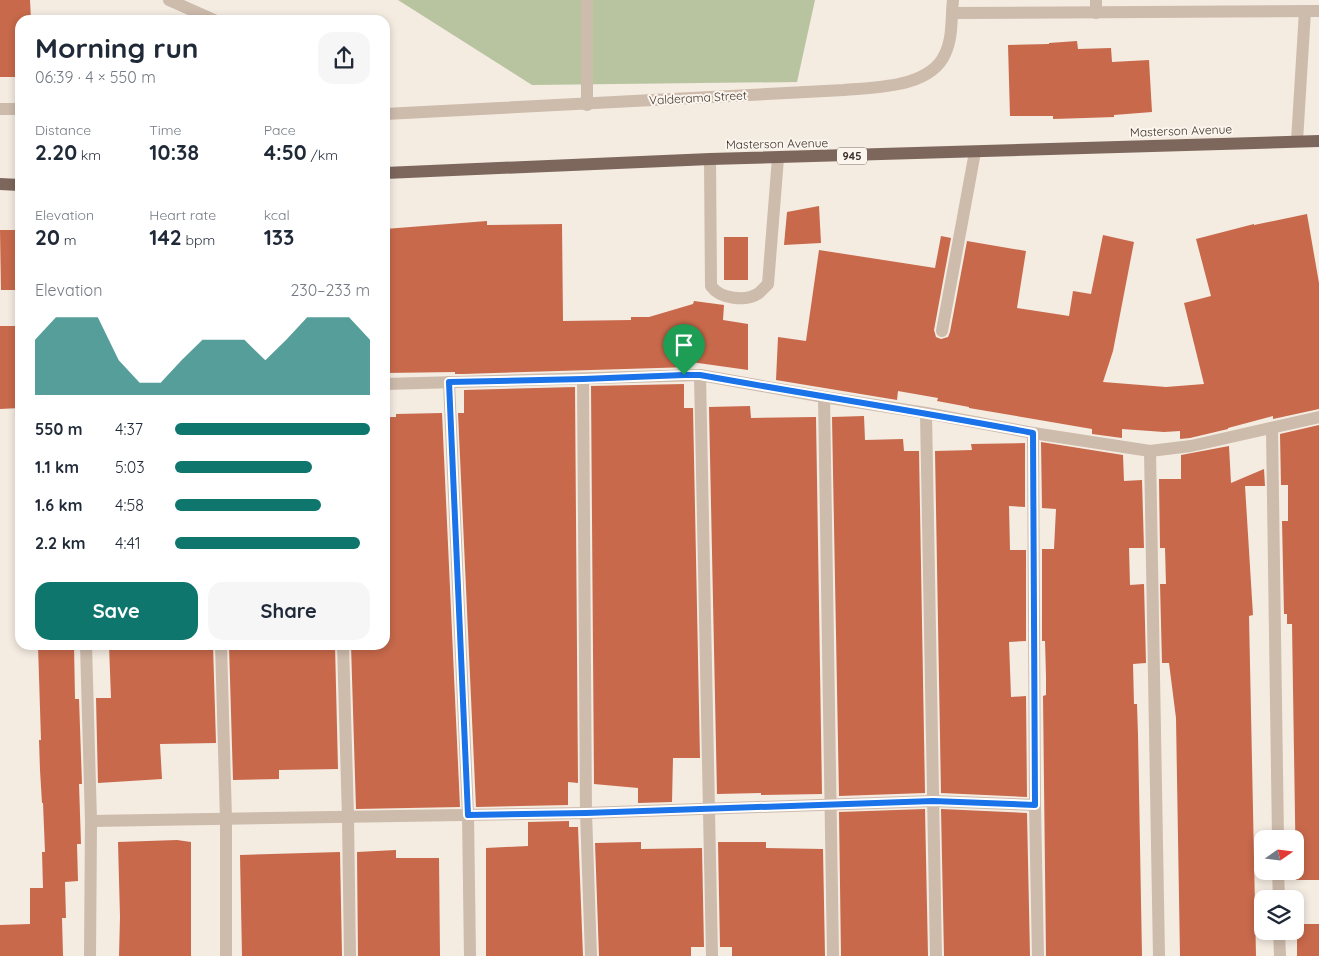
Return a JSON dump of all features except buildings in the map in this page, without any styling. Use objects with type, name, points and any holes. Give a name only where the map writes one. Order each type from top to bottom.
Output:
[{"type":"main road","name":"Masterson Avenue","points":[[390,173],[710,159],[1319,141]]},
{"type":"main road","points":[[0,184],[15,185]]},
{"type":"street","points":[[169,0],[203,15]]},
{"type":"street","points":[[587,0],[588,104]]},
{"type":"street","name":"Valderama Street","points":[[390,114],[844,90],[893,85],[924,75],[937,66],[946,54],[950,38],[953,0]]},
{"type":"street","points":[[952,13],[1096,6],[1239,6],[1319,11]]},
{"type":"street","points":[[1297,141],[1306,11]]},
{"type":"street","points":[[0,109],[15,109]]},
{"type":"street","points":[[942,331],[975,152]]},
{"type":"street","points":[[710,159],[711,286],[714,290],[724,295],[739,298],[751,297],[759,293],[768,284],[778,158]]},
{"type":"street","points":[[700,375],[712,956]]},
{"type":"street","points":[[390,384],[700,375],[824,397],[926,412],[1033,433],[1150,451],[1190,446],[1319,416]]},
{"type":"street","points":[[583,379],[586,813],[591,956]]},
{"type":"street","points":[[449,382],[468,815],[470,956]]},
{"type":"street","points":[[824,397],[833,956]]},
{"type":"street","points":[[926,412],[936,956]]},
{"type":"street","points":[[1272,428],[1278,830]]},
{"type":"street","points":[[1033,433],[1035,805],[1038,956]]},
{"type":"street","points":[[1150,451],[1159,956]]},
{"type":"street","points":[[86,650],[91,821],[90,956]]},
{"type":"street","points":[[221,650],[226,819],[226,956]]},
{"type":"street","points":[[342,650],[348,817],[350,956]]},
{"type":"street","points":[[91,821],[586,813],[933,801],[1035,805]]},
{"type":"street","points":[[1279,940],[1280,956]]},
{"type":"green space","points":[[398,0],[815,0],[797,82],[532,85]]},
{"type":"route","points":[[684,375],[700,375],[824,397],[926,412],[1033,433],[1035,805],[933,801],[586,813],[468,815],[449,382],[684,375]]}]
